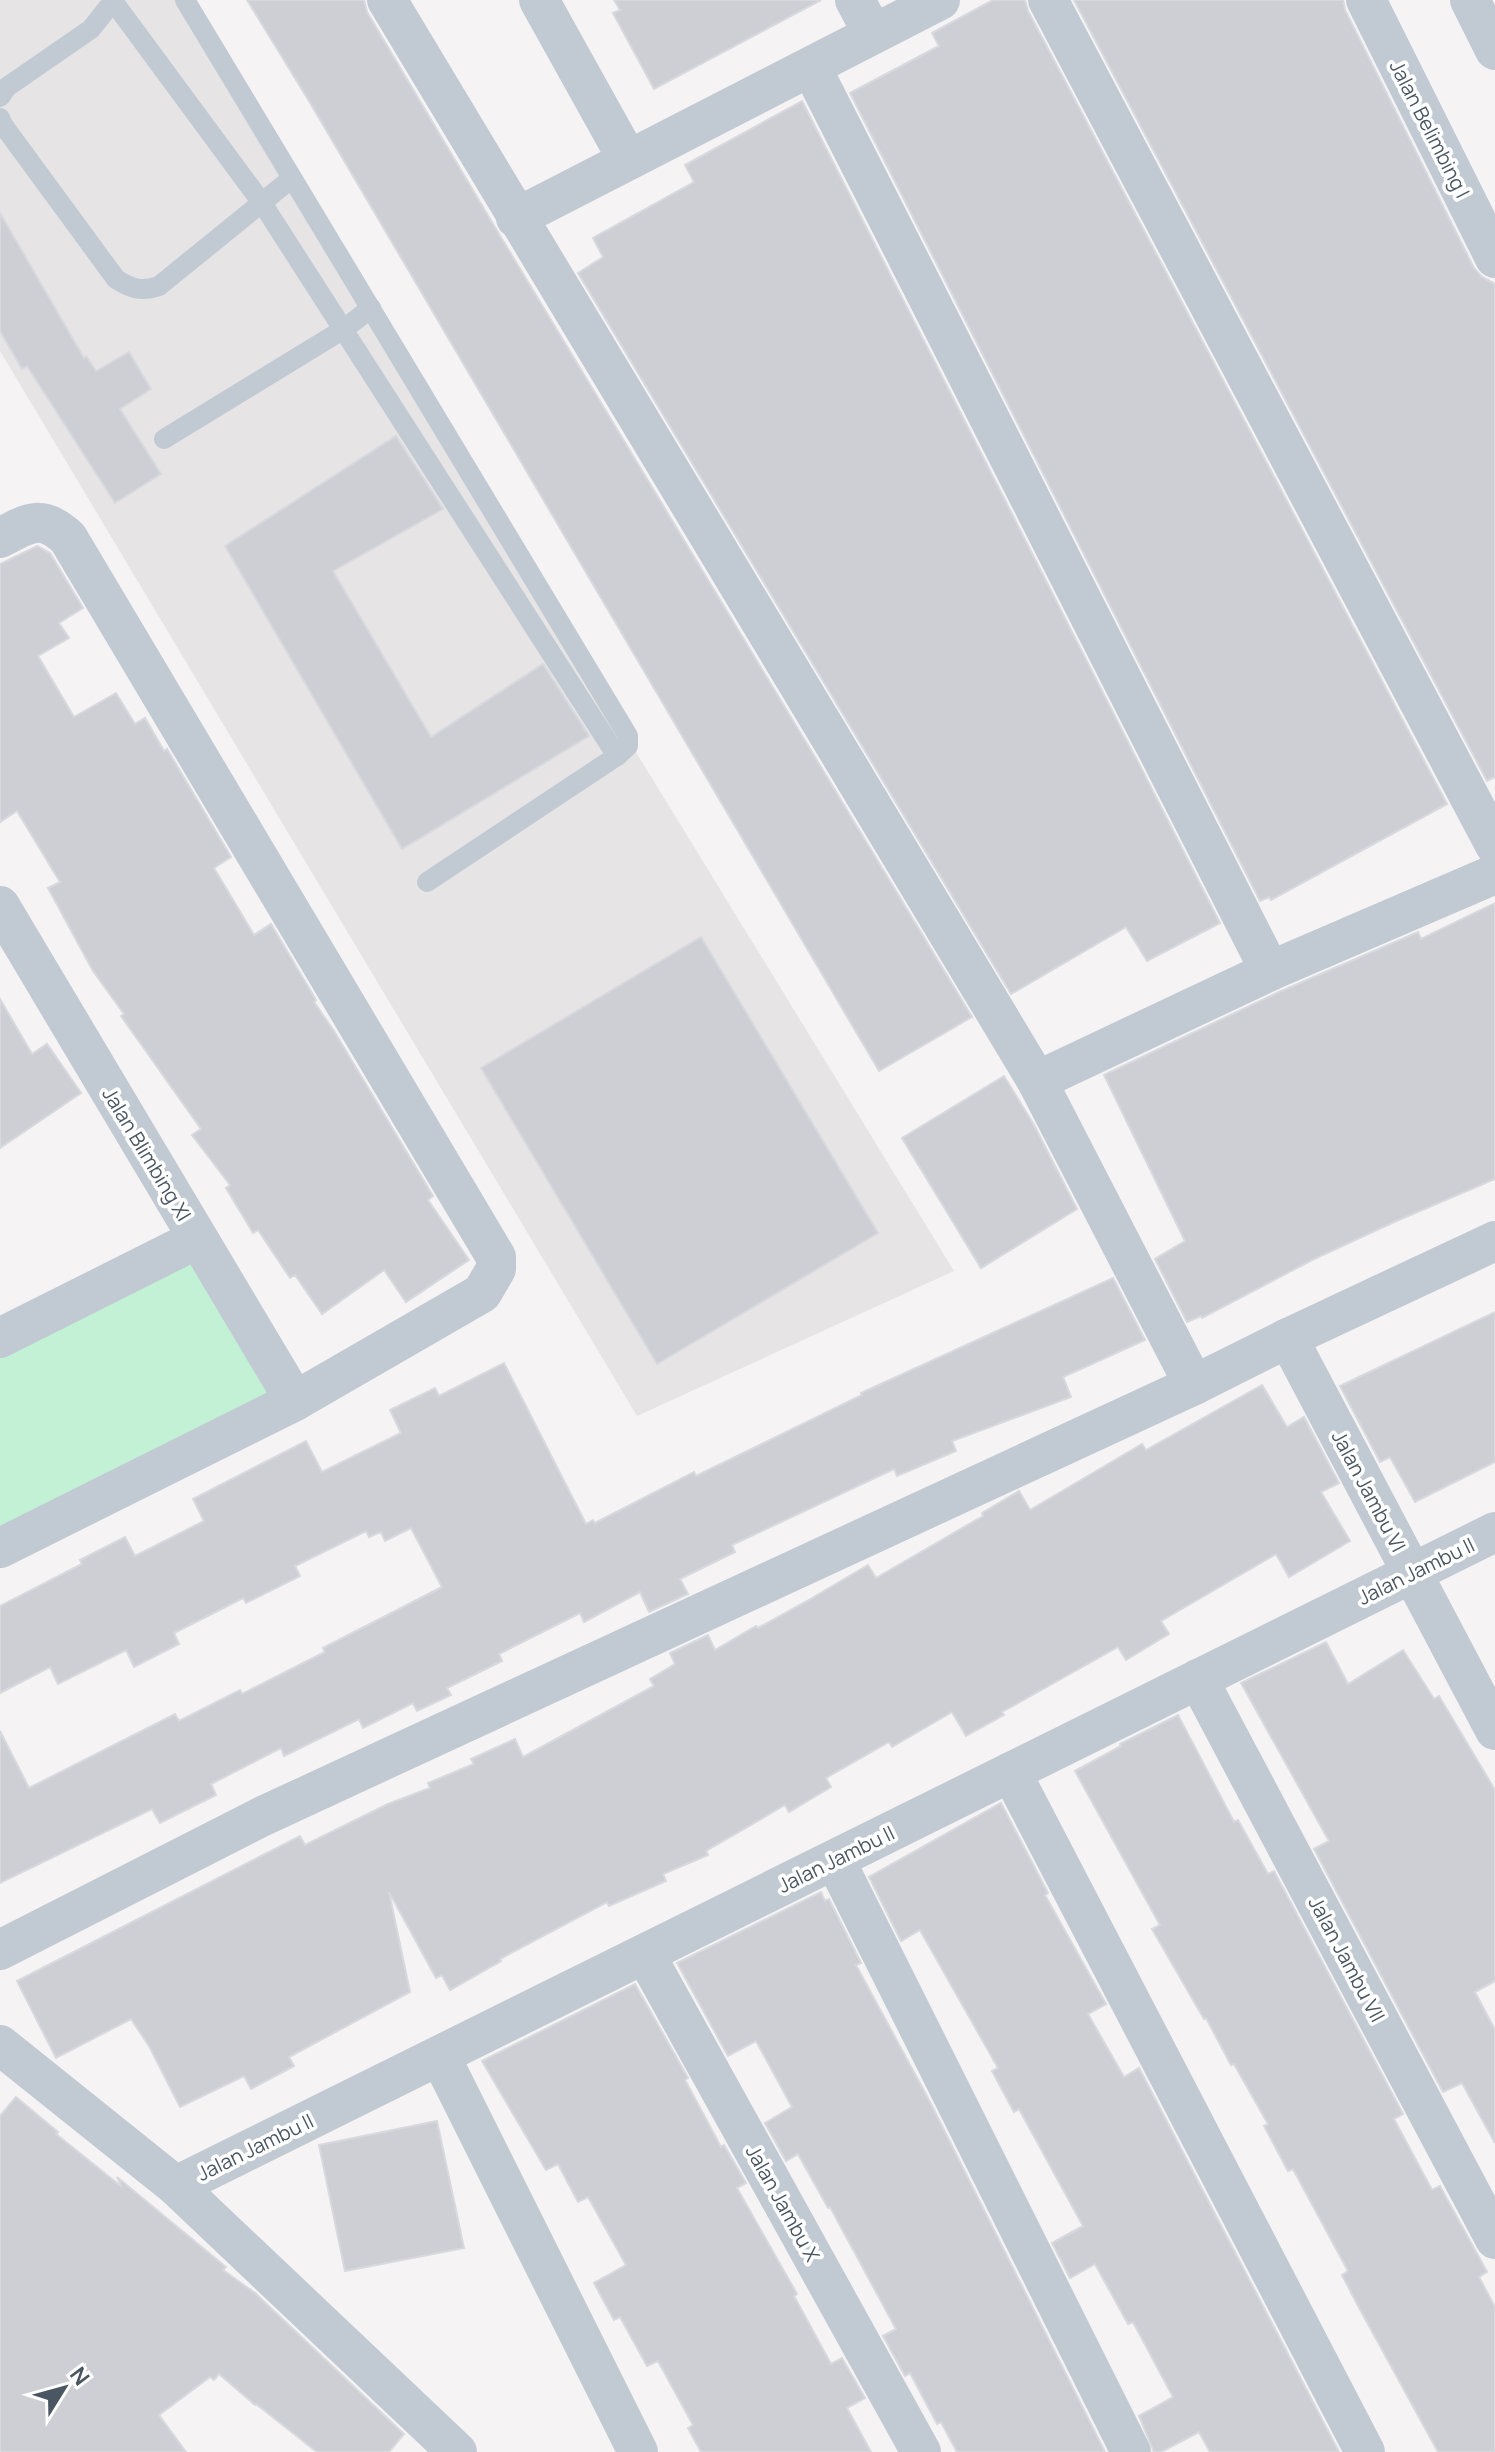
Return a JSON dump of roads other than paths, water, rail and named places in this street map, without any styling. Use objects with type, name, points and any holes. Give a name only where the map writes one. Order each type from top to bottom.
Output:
[{"type":"street","points":[[387,0],[1037,1081],[1194,1385]]},
{"type":"street","points":[[539,0],[628,160]]},
{"type":"street","points":[[516,218],[811,67],[864,17],[940,0]]},
{"type":"street","points":[[1048,0],[1495,845]]},
{"type":"street","name":"Jalan Belimbing I","points":[[1366,0],[1495,258]]},
{"type":"street","points":[[1470,0],[1495,50]]},
{"type":"street","points":[[811,67],[1270,971]]},
{"type":"street","points":[[0,538],[38,521],[55,526],[68,538],[496,1257],[493,1278],[482,1293],[295,1401],[0,1548]]},
{"type":"street","points":[[1037,1081],[1270,971],[1495,874]]},
{"type":"street","name":"Jalan Blimbing XI","points":[[0,906],[295,1401]]},
{"type":"street","points":[[0,1338],[197,1239]]},
{"type":"street","points":[[0,1950],[263,1816],[1194,1385],[1495,1241]]},
{"type":"street","name":"Jalan Jambu VI","points":[[1288,1338],[1495,1730]]},
{"type":"street","name":"Jalan Jambu II","points":[[176,2186],[1495,1532]]},
{"type":"street","name":"Jalan Jambu VII","points":[[1198,1679],[1495,2239]]},
{"type":"street","points":[[1011,1772],[1365,2452]]},
{"type":"street","points":[[835,1860],[1131,2452]]},
{"type":"street","name":"Jalan Jambu X","points":[[645,1954],[921,2452]]},
{"type":"street","points":[[0,2045],[176,2186],[457,2452]]},
{"type":"street","points":[[440,2056],[638,2452]]},
{"type":"lane","points":[[185,0],[629,740],[628,746],[617,756],[427,882]]},
{"type":"lane","points":[[0,97],[7,87],[91,29],[114,1],[262,203],[617,756]]},
{"type":"lane","points":[[0,118],[116,279],[131,288],[145,291],[159,286],[291,179]]},
{"type":"lane","points":[[164,439],[344,329],[371,308]]}]
